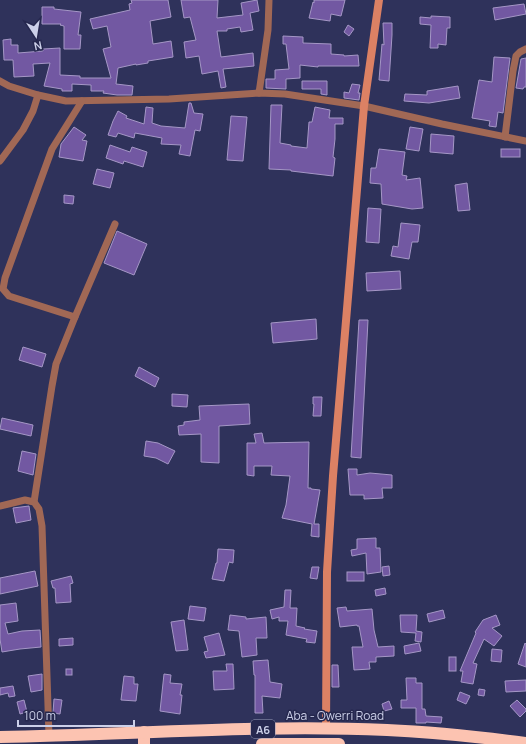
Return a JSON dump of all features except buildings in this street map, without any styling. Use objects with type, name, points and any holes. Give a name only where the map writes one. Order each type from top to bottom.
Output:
[{"type":"highway","name":"Aba - Owerri Road","points":[[0,736],[49,736],[144,732],[326,728],[434,733],[526,743]]},
{"type":"highway","points":[[144,732],[144,744]]},
{"type":"highway","name":"A6","points":[[262,744],[339,744]]},
{"type":"street","points":[[259,93],[268,30],[268,0]]},
{"type":"street","points":[[326,728],[328,544],[364,106],[379,0]]},
{"type":"street","points":[[505,137],[516,56],[526,49]]},
{"type":"street","points":[[0,81],[9,86],[38,95],[66,101],[169,100],[259,93],[285,94],[364,106],[526,141]]},
{"type":"street","points":[[0,161],[23,130],[33,111],[38,95]]},
{"type":"street","points":[[75,317],[9,296],[3,289],[5,278],[52,149],[82,101]]},
{"type":"street","points":[[34,502],[56,364],[115,224]]},
{"type":"street","points":[[0,506],[25,500],[34,502],[39,509],[42,526],[49,736]]}]
